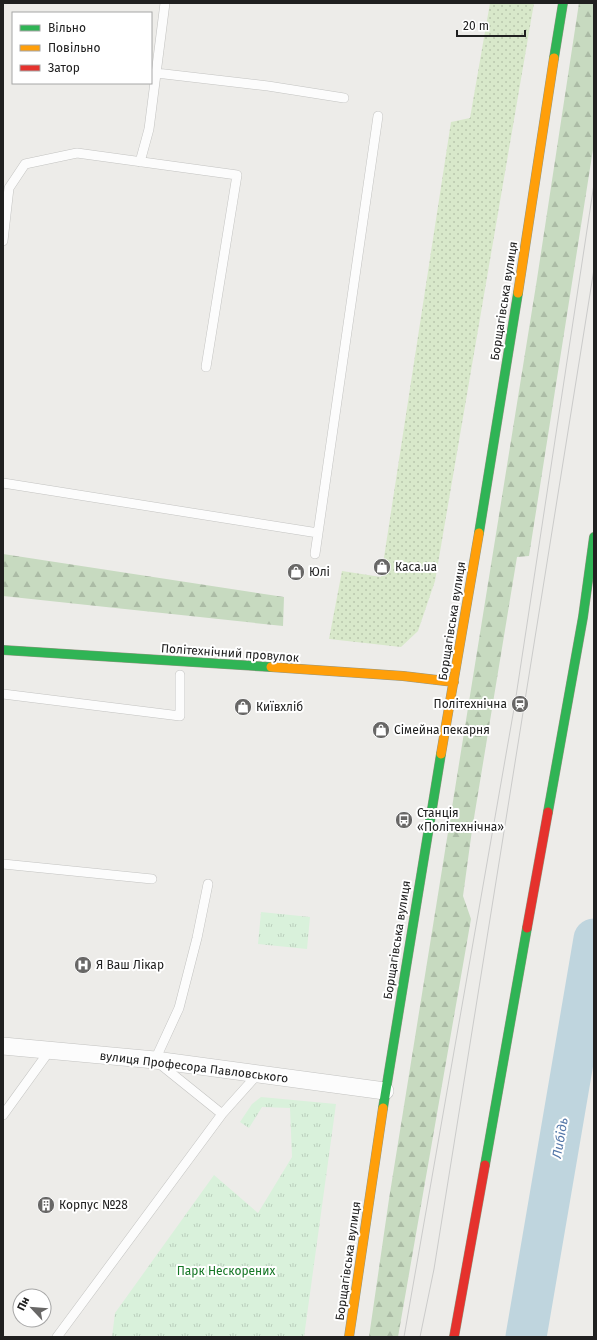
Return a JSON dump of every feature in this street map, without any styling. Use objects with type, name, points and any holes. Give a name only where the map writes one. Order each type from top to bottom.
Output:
[{"type":"main road","name":"Борщагівська вулиця","points":[[349,1337],[385,1091],[428,824],[454,682],[562,3]]},
{"type":"main road","points":[[454,1337],[583,617],[594,538]]},
{"type":"main road","name":"Політехнічний провулок","points":[[3,650],[403,676],[454,682]]},
{"type":"street","name":"вулиця Професора Павловського","points":[[3,1046],[155,1060],[257,1075],[385,1091]]},
{"type":"lane","points":[[140,162],[148,129],[165,3]]},
{"type":"lane","points":[[156,73],[268,86],[344,98]]},
{"type":"lane","points":[[315,554],[378,116]]},
{"type":"lane","points":[[3,241],[9,188],[25,164],[77,153],[237,175],[206,367]]},
{"type":"lane","points":[[3,483],[318,533]]},
{"type":"lane","points":[[3,694],[180,716],[180,675]]},
{"type":"lane","points":[[3,864],[152,879]]},
{"type":"lane","points":[[208,884],[197,938],[178,1008],[155,1060],[222,1114]]},
{"type":"lane","points":[[3,1115],[50,1050]]},
{"type":"lane","points":[[57,1337],[222,1114],[257,1075]]},
{"type":"green space","points":[[490,3],[534,3],[435,581],[418,631],[401,647],[329,639],[342,571],[381,577],[451,122],[470,118]]},
{"type":"green space","points":[[579,3],[594,3],[594,143],[529,556],[517,557],[472,830],[463,896],[471,919],[398,1337],[369,1337],[389,1199],[537,279]]},
{"type":"green space","points":[[3,554],[284,597],[283,626],[3,596]]},
{"type":"green space","points":[[261,912],[310,917],[307,949],[258,944]]},
{"type":"green space","name":"Парк Нескорених","points":[[261,1097],[336,1104],[304,1337],[112,1337],[115,1313],[214,1175],[258,1213],[292,1157],[290,1108],[262,1107],[249,1128],[240,1122],[252,1104]]},
{"type":"waterway","name":"Либідь","points":[[526,1337],[594,939]]},
{"type":"tram line","points":[[404,1337],[515,703],[594,184]]},
{"type":"tram line","points":[[420,1337],[434,1269],[594,269]]},
{"type":"traffic: fast","points":[[554,58],[563,3]]},
{"type":"traffic: fast","points":[[479,533],[518,293]]},
{"type":"traffic: fast","points":[[548,812],[583,617],[594,537]]},
{"type":"traffic: fast","points":[[3,650],[271,667]]},
{"type":"traffic: fast","points":[[383,1108],[441,754]]},
{"type":"traffic: fast","points":[[485,1165],[527,928]]},
{"type":"traffic: slow","points":[[518,293],[554,58]]},
{"type":"traffic: slow","points":[[441,754],[479,533]]},
{"type":"traffic: slow","points":[[271,667],[403,676],[454,682]]},
{"type":"traffic: slow","points":[[349,1337],[383,1108]]},
{"type":"traffic: jam","points":[[527,928],[548,812]]},
{"type":"traffic: jam","points":[[454,1337],[485,1165]]},
{"type":"place","name":"Каса.ua","points":[[382,567]]},
{"type":"place","name":"Юлі","points":[[296,572]]},
{"type":"place","name":"Політехнічна","points":[[520,704]]},
{"type":"place","name":"Київхліб","points":[[243,707]]},
{"type":"place","name":"Сімейна пекарня","points":[[381,730]]},
{"type":"place","name":"Станція «Політехнічна»","points":[[404,820]]},
{"type":"place","name":"Я Ваш Лікар","points":[[83,965]]},
{"type":"place","name":"Корпус №28","points":[[46,1205]]}]
